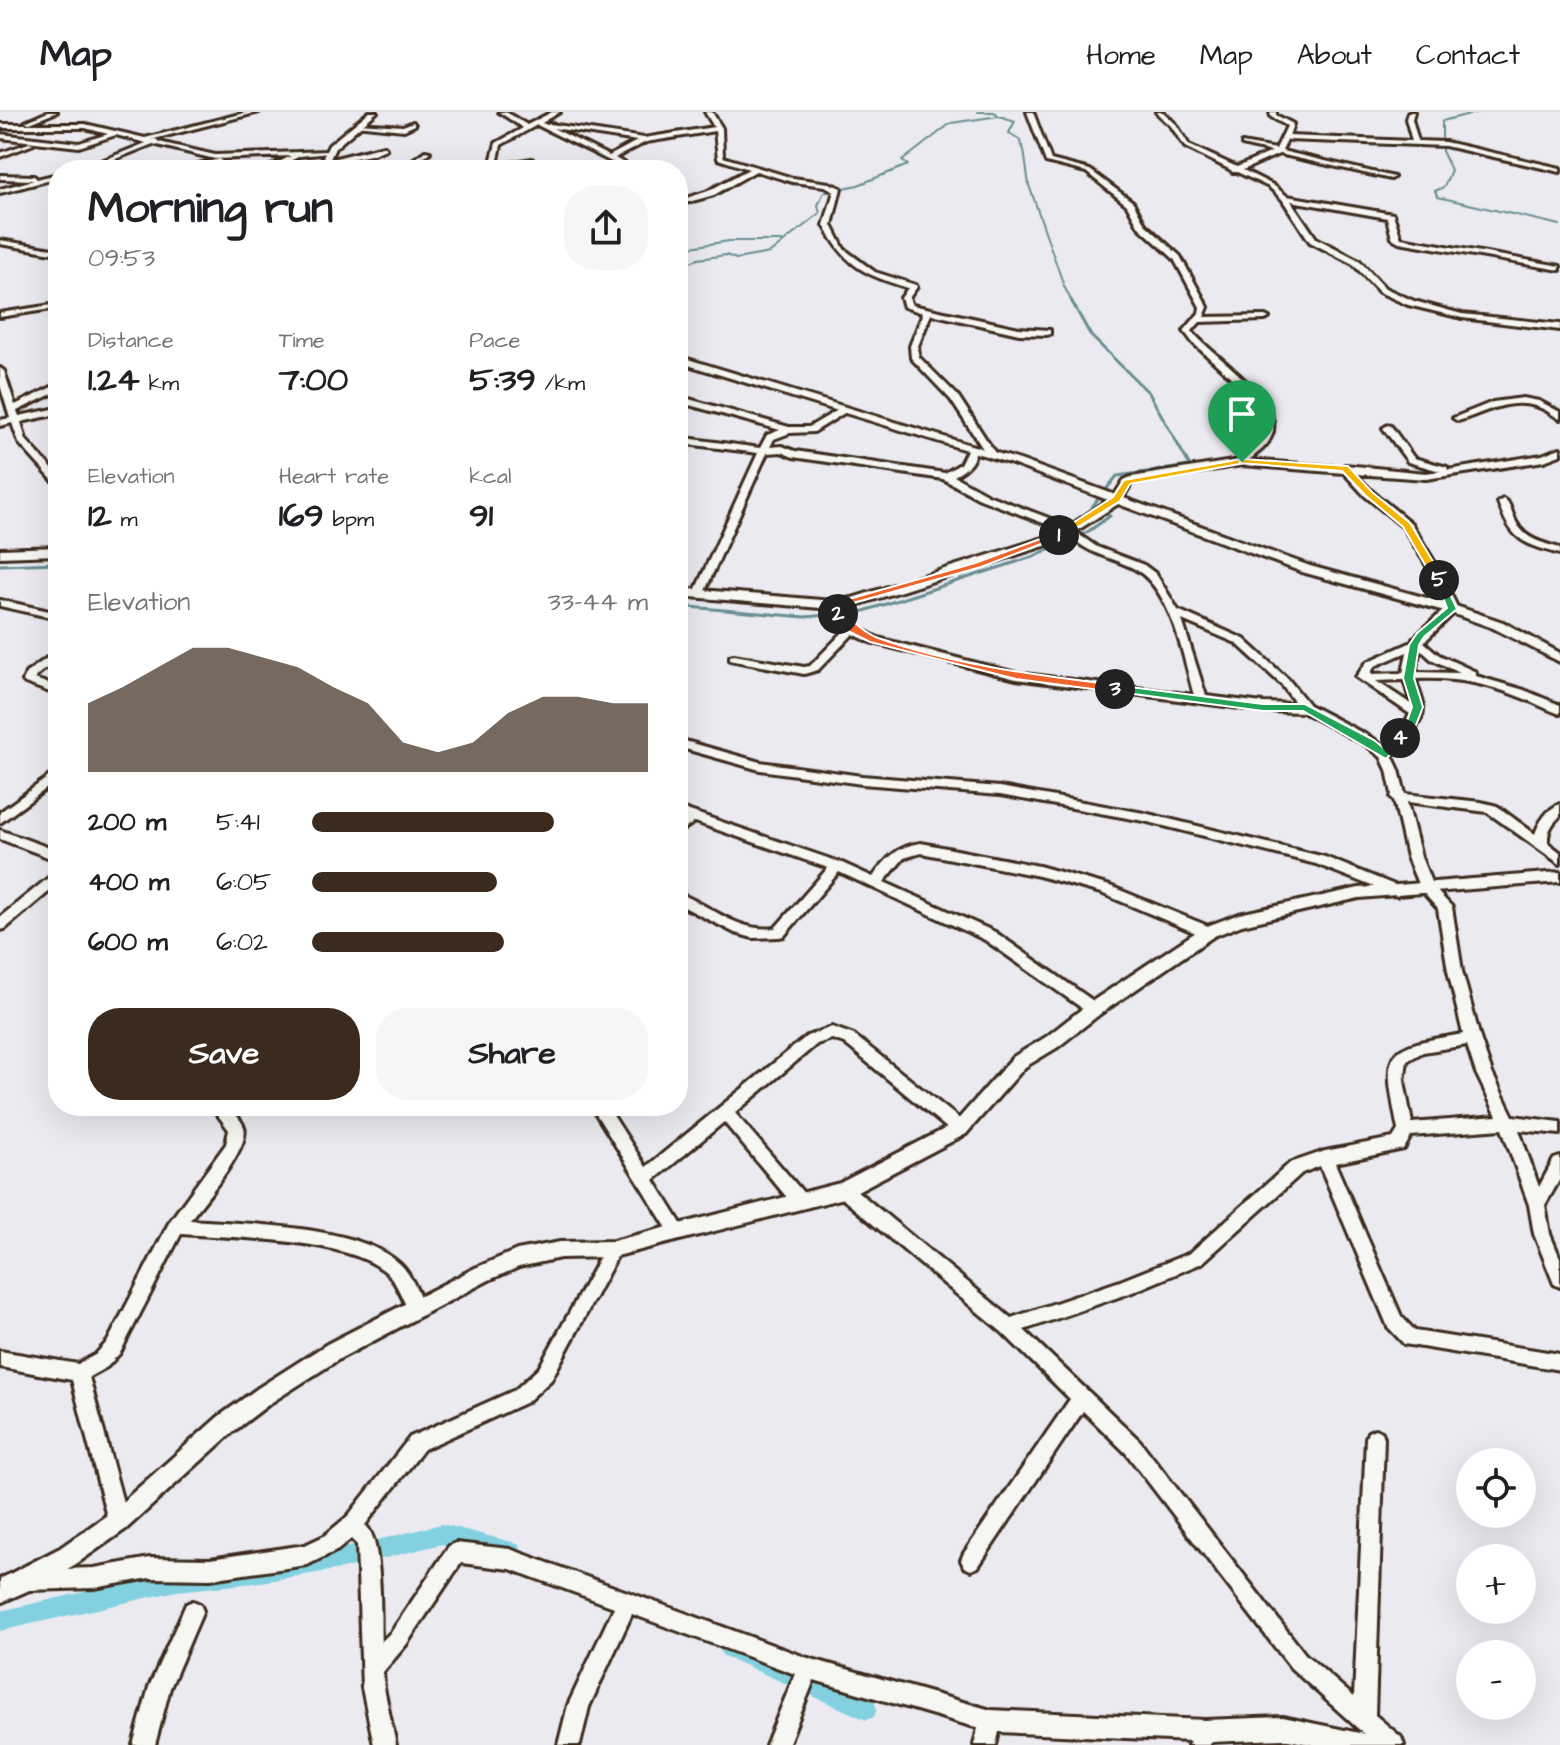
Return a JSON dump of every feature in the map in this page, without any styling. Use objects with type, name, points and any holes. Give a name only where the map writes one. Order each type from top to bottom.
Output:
[{"type":"street","points":[[17,126],[54,112]]},
{"type":"street","points":[[146,139],[206,120],[256,112]]},
{"type":"street","points":[[326,160],[373,112]]},
{"type":"street","points":[[502,112],[527,128]]},
{"type":"street","points":[[494,160],[498,144],[557,112]]},
{"type":"street","points":[[708,112],[718,121],[720,158],[792,180],[827,184],[838,190],[828,216],[828,225],[841,250],[872,274],[913,287],[905,298],[906,305],[927,313],[1019,331],[1047,332]]},
{"type":"street","points":[[1030,112],[1048,161],[1088,171],[1130,204],[1142,225],[1177,258],[1204,307],[1188,331],[1192,339],[1234,372],[1266,411],[1270,430],[1267,439],[1242,462]]},
{"type":"street","points":[[1159,112],[1174,125],[1187,146],[1234,171],[1266,183],[1285,198],[1313,240],[1356,262],[1376,286],[1392,296],[1462,316],[1560,327]]},
{"type":"street","points":[[1234,171],[1278,152],[1291,123],[1273,116],[1273,112]]},
{"type":"street","points":[[1411,112],[1409,119],[1415,141]]},
{"type":"street","points":[[81,117],[85,126]]},
{"type":"street","points":[[358,125],[404,128],[413,124]]},
{"type":"street","points":[[539,124],[644,140]]},
{"type":"street","points":[[0,128],[85,126],[211,156],[235,158]]},
{"type":"street","points":[[550,126],[560,136],[617,160]]},
{"type":"street","points":[[612,157],[644,140],[719,128]]},
{"type":"street","points":[[0,136],[79,145],[118,132]]},
{"type":"street","points":[[1283,138],[1442,144],[1560,170]]},
{"type":"street","points":[[1335,164],[1338,140]]},
{"type":"street","points":[[108,160],[157,141]]},
{"type":"street","points":[[0,155],[35,142]]},
{"type":"street","points":[[1244,144],[1391,177]]},
{"type":"street","points":[[334,160],[384,148]]},
{"type":"street","points":[[416,160],[427,152]]},
{"type":"street","points":[[289,160],[305,153]]},
{"type":"street","points":[[225,160],[305,153],[320,160]]},
{"type":"street","points":[[232,160],[235,158]]},
{"type":"street","points":[[688,201],[755,169]]},
{"type":"street","points":[[0,177],[48,179]]},
{"type":"street","points":[[0,191],[48,179]]},
{"type":"street","points":[[688,196],[695,199]]},
{"type":"street","points":[[1285,198],[1390,216],[1399,240],[1560,268]]},
{"type":"street","points":[[0,245],[48,251]]},
{"type":"street","points":[[0,315],[48,308]]},
{"type":"street","points":[[927,313],[914,346],[915,358],[955,398],[990,453]]},
{"type":"street","points":[[1197,320],[1265,318]]},
{"type":"street","points":[[688,362],[990,453],[1109,494],[1306,569],[1452,609],[1498,625],[1560,658]]},
{"type":"street","points":[[0,371],[12,416],[25,447],[48,471]]},
{"type":"street","points":[[0,423],[48,393]]},
{"type":"street","points":[[1458,418],[1505,400],[1548,408],[1560,416]]},
{"type":"street","points":[[688,402],[789,430],[811,430],[843,410]]},
{"type":"street","points":[[12,416],[48,412]]},
{"type":"street","points":[[1388,428],[1411,460],[1456,471]]},
{"type":"street","points":[[699,593],[762,451],[770,437],[789,430]]},
{"type":"street","points":[[688,441],[762,451],[782,449],[793,454],[946,476],[996,503],[1074,536],[1150,574],[1173,612],[1201,700]]},
{"type":"street","points":[[946,476],[963,468],[969,461],[972,448]]},
{"type":"street","points":[[688,592],[833,605],[854,602],[1074,536],[1109,494],[1134,479],[1242,462],[1426,476],[1544,458],[1560,451]]},
{"type":"street","points":[[1345,468],[1369,494],[1407,525],[1432,566],[1452,609]]},
{"type":"street","points":[[1503,502],[1512,530],[1522,538],[1560,551]]},
{"type":"street","points":[[0,553],[48,551]]},
{"type":"street","points":[[0,603],[48,614]]},
{"type":"street","points":[[833,605],[847,624],[874,640],[1016,676],[1263,707],[1305,708]]},
{"type":"street","points":[[1362,677],[1371,664],[1416,643],[1452,609]]},
{"type":"street","points":[[1173,612],[1240,641],[1285,682],[1305,708],[1370,742],[1386,755],[1393,770],[1397,797],[1414,857],[1427,889],[1445,907],[1455,971],[1472,1038],[1484,1073],[1508,1122],[1537,1205],[1542,1234],[1560,1279]]},
{"type":"street","points":[[734,658],[804,671],[814,668],[847,624]]},
{"type":"street","points":[[1409,678],[1424,671],[1430,664],[1429,654],[1416,643]]},
{"type":"street","points":[[1386,755],[1417,713],[1409,678],[1416,643]]},
{"type":"street","points":[[1416,643],[1435,657],[1497,687],[1560,710]]},
{"type":"street","points":[[48,661],[30,675],[29,681],[48,688]]},
{"type":"street","points":[[1362,677],[1448,675],[1497,687]]},
{"type":"street","points":[[1362,677],[1417,713]]},
{"type":"street","points":[[688,746],[760,766],[862,780],[1000,791],[1144,817],[1320,860],[1397,891]]},
{"type":"street","points":[[0,819],[48,782]]},
{"type":"street","points":[[1397,797],[1492,809],[1560,859]]},
{"type":"street","points":[[1542,845],[1541,829],[1560,808]]},
{"type":"street","points":[[688,814],[837,866],[990,936],[1094,1009]]},
{"type":"street","points":[[688,821],[694,816]]},
{"type":"street","points":[[0,834],[48,852]]},
{"type":"street","points":[[875,884],[896,856],[908,848],[921,848],[1039,871],[1105,889],[1208,932]]},
{"type":"street","points":[[688,903],[743,931],[765,936],[779,932],[837,866]]},
{"type":"street","points":[[0,1591],[26,1580],[118,1521],[226,1424],[265,1395],[334,1351],[416,1307],[517,1259],[560,1250],[613,1249],[844,1190],[960,1129],[1019,1062],[1208,932],[1239,920],[1359,893],[1560,877]]},
{"type":"street","points":[[0,925],[48,886]]},
{"type":"street","points":[[646,1177],[812,1040],[832,1033],[849,1039],[960,1129]]},
{"type":"street","points":[[1009,1327],[1124,1288],[1196,1258],[1296,1168],[1325,1158],[1398,1144],[1406,1130],[1394,1075],[1396,1062],[1409,1049],[1472,1038]]},
{"type":"street","points":[[726,1114],[801,1202]]},
{"type":"street","points":[[0,1359],[79,1373],[101,1361],[114,1347],[176,1226],[234,1146],[237,1129],[227,1116]]},
{"type":"street","points":[[604,1116],[646,1177],[679,1233]]},
{"type":"street","points":[[1406,1130],[1508,1122],[1560,1128]]},
{"type":"street","points":[[1325,1158],[1394,1321],[1410,1338],[1560,1362]]},
{"type":"street","points":[[1537,1205],[1560,1164]]},
{"type":"street","points":[[844,1190],[1009,1327],[1133,1447],[1298,1661],[1318,1682],[1364,1716],[1393,1745]]},
{"type":"street","points":[[176,1226],[337,1242],[371,1254],[394,1268],[416,1307]]},
{"type":"street","points":[[26,1580],[94,1578],[150,1568],[210,1569],[307,1555],[331,1543],[349,1527],[417,1443],[521,1396],[545,1374],[613,1249]]},
{"type":"street","points":[[79,1373],[118,1521]]},
{"type":"street","points":[[971,1560],[1082,1397]]},
{"type":"street","points":[[1364,1716],[1375,1438]]},
{"type":"street","points":[[349,1527],[363,1535],[368,1552],[372,1668],[385,1745]]},
{"type":"street","points":[[372,1668],[399,1638],[456,1553],[510,1559],[808,1668],[991,1721],[1202,1738],[1283,1728],[1367,1745]]},
{"type":"street","points":[[569,1745],[579,1705],[627,1601]]},
{"type":"street","points":[[144,1745],[160,1687],[193,1611]]},
{"type":"street","points":[[777,1745],[808,1668]]},
{"type":"street","points":[[985,1745],[991,1721]]},
{"type":"waterway","points":[[977,112],[994,112],[999,116]]},
{"type":"waterway","points":[[1478,112],[1442,121],[1442,151],[1451,170],[1444,187],[1435,191],[1438,197],[1560,225]]},
{"type":"waterway","points":[[688,263],[726,255],[736,259],[770,253],[820,213],[818,205],[824,192],[858,185],[908,165],[902,161],[951,123],[999,116]]},
{"type":"waterway","points":[[999,116],[1015,121],[1009,133],[1019,139],[1024,150],[1029,185],[1071,300]]},
{"type":"waterway","points":[[688,247],[729,241],[782,241]]},
{"type":"waterway","points":[[688,607],[805,617],[861,612],[1032,557],[1089,531],[1110,516],[1091,508],[1117,476],[1190,466],[1149,393],[1091,336],[1071,300]]},
{"type":"waterway","points":[[0,565],[48,563]]},
{"type":"waterway","points":[[0,1621],[177,1581],[255,1573],[341,1559],[442,1534],[512,1552]]},
{"type":"waterway","points":[[729,1648],[866,1709]]},
{"type":"route","points":[[1242,462],[1345,468],[1369,494],[1407,525],[1432,566],[1452,609],[1420,635],[1414,645],[1409,678],[1418,707],[1416,716],[1386,755],[1370,742],[1305,708],[1263,707],[1016,676],[874,640],[852,629],[833,605],[854,602],[978,565],[1047,541],[1071,530],[1117,499],[1127,482],[1134,479],[1242,462]]}]
